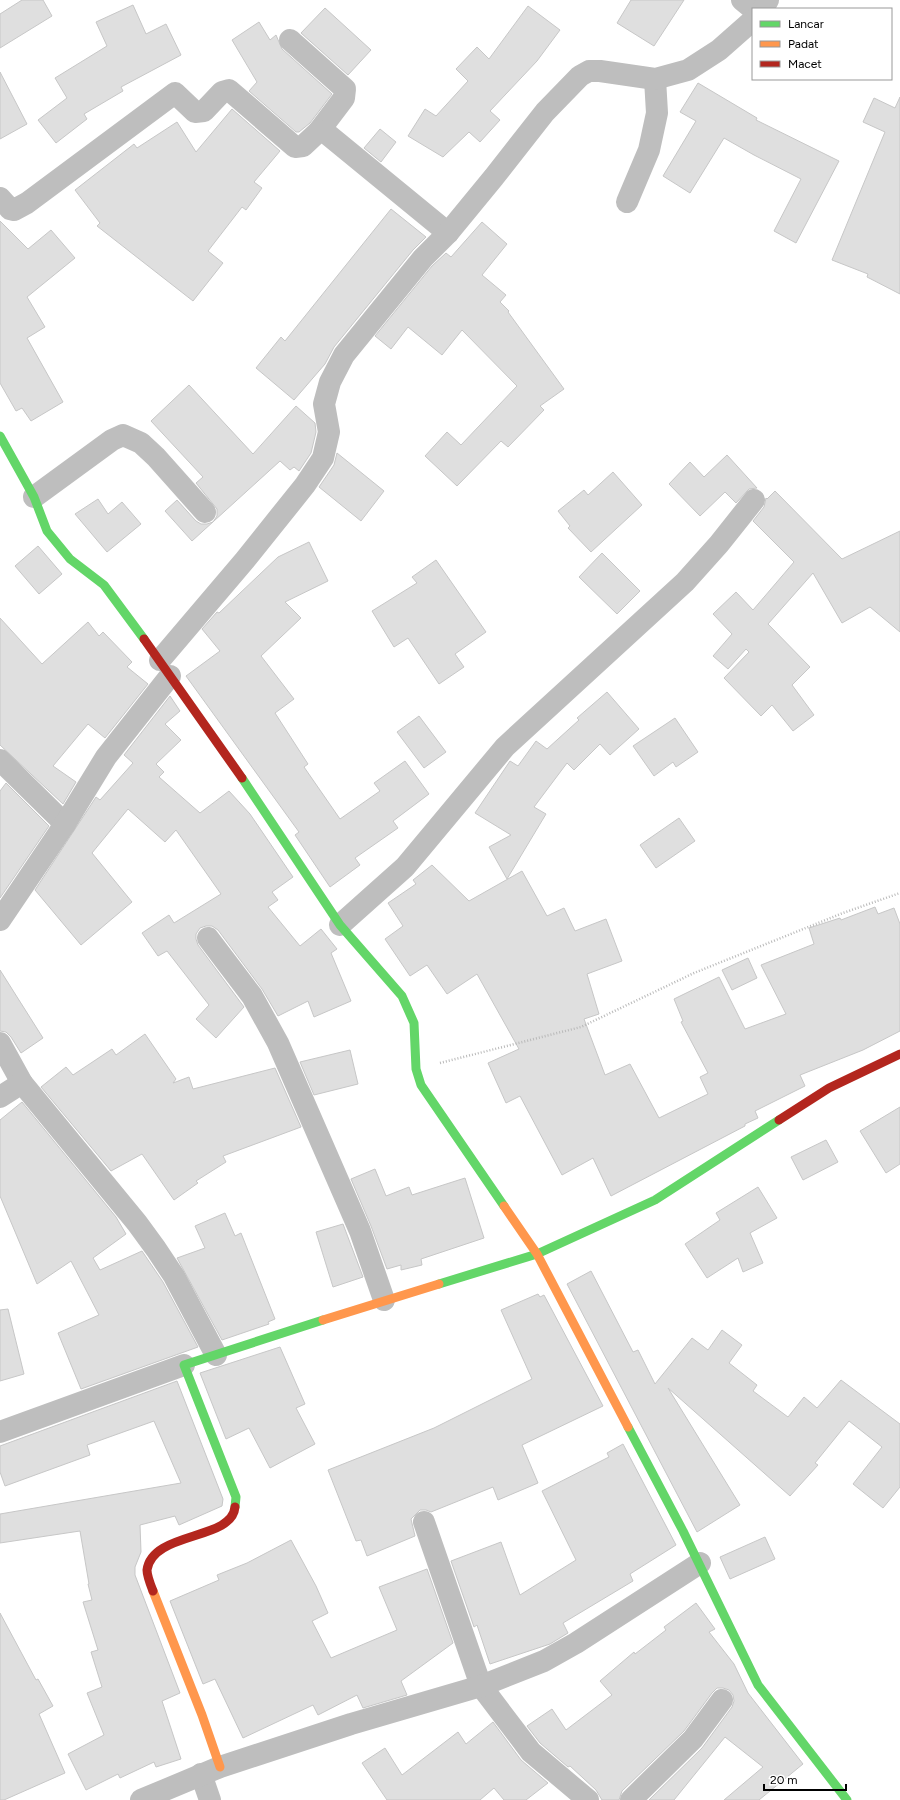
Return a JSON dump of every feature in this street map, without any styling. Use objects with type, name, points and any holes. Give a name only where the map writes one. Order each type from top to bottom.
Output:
[{"type":"street","points":[[742,0],[752,8]]},
{"type":"street","points":[[0,920],[65,824],[106,757],[165,668],[323,458],[329,432],[324,404],[330,382],[344,355],[422,258],[448,233],[545,112],[580,76],[589,71],[600,71],[655,79],[688,70],[719,50],[752,21]]},
{"type":"street","points":[[0,198],[10,209],[14,210],[27,203],[175,93],[195,112],[204,111],[222,92],[229,90],[295,147],[303,146],[319,131],[344,98],[345,89],[290,40]]},
{"type":"street","points":[[627,202],[649,150],[657,113],[655,79]]},
{"type":"street","points":[[319,131],[326,133],[448,233]]},
{"type":"street","points":[[34,497],[112,440],[123,435],[141,443],[146,447],[205,512]]},
{"type":"street","points":[[0,436],[34,497],[47,530],[70,559],[104,585],[165,668],[233,765],[340,925],[402,996],[414,1023],[416,1069],[421,1086],[537,1254],[700,1563],[758,1686],[847,1800]]},
{"type":"street","points":[[340,925],[405,867],[505,747],[685,582],[719,544],[754,500]]},
{"type":"street","points":[[0,760],[65,824]]},
{"type":"street","points":[[208,938],[252,996],[278,1043],[360,1231],[384,1300]]},
{"type":"street","points":[[0,1043],[22,1084],[137,1223],[156,1249],[174,1276],[216,1355]]},
{"type":"street","points":[[0,1432],[184,1365],[384,1300],[537,1254],[656,1200],[829,1088],[900,1054]]},
{"type":"street","points":[[0,1097],[22,1084]]},
{"type":"street","points":[[184,1365],[236,1497],[235,1510],[226,1523],[167,1546],[152,1557],[147,1571],[152,1588],[202,1715],[210,1771],[210,1800]]},
{"type":"street","points":[[424,1522],[480,1686],[531,1752],[588,1800]]},
{"type":"street","points":[[141,1800],[210,1771],[351,1724],[480,1686],[544,1661],[576,1644],[700,1563]]},
{"type":"street","points":[[631,1800],[693,1738],[722,1700]]},
{"type":"path","points":[[416,1069],[581,1027],[694,973],[843,913],[900,893]]},
{"type":"building","points":[[22,0],[43,0],[52,16],[0,48],[0,14]]},
{"type":"building","points":[[631,0],[684,0],[654,46],[617,23]]},
{"type":"building","points":[[133,5],[146,34],[166,24],[181,55],[121,87],[123,91],[84,114],[87,119],[56,143],[38,120],[67,98],[55,78],[107,46],[96,22]]},
{"type":"building","points":[[528,6],[560,30],[537,61],[490,111],[500,120],[480,142],[469,132],[443,157],[408,136],[425,109],[436,116],[468,81],[456,69],[477,47],[489,59]]},
{"type":"building","points":[[325,8],[371,50],[348,75],[301,33]]},
{"type":"building","points":[[259,22],[270,40],[276,35],[282,49],[332,94],[310,123],[299,132],[296,132],[249,91],[257,82],[232,40]]},
{"type":"building","points":[[0,72],[27,124],[0,139]]},
{"type":"building","points":[[698,83],[757,118],[756,120],[839,161],[796,243],[774,231],[801,179],[724,138],[690,193],[663,176],[696,121],[680,112]]},
{"type":"building","points":[[900,97],[900,294],[867,277],[868,274],[832,260],[885,132],[863,122],[874,98],[895,108]]},
{"type":"building","points":[[232,109],[280,151],[254,182],[262,188],[246,210],[242,207],[208,251],[223,263],[193,301],[97,226],[100,223],[75,190],[134,144],[137,148],[177,122],[196,152]]},
{"type":"building","points":[[380,129],[396,142],[381,162],[364,148]]},
{"type":"building","points":[[391,209],[426,237],[413,250],[334,347],[325,364],[294,400],[256,368],[281,337],[285,341]]},
{"type":"building","points":[[0,221],[28,249],[51,230],[75,258],[27,297],[45,327],[27,338],[63,402],[31,421],[22,408],[16,411],[0,383]]},
{"type":"building","points":[[482,222],[507,244],[482,275],[506,295],[500,302],[509,311],[508,312],[564,389],[540,406],[544,410],[508,447],[501,441],[457,486],[425,456],[447,432],[461,445],[517,386],[462,330],[442,355],[408,327],[391,349],[375,336],[432,266],[446,253],[451,257]]},
{"type":"building","points":[[189,385],[253,454],[296,406],[315,423],[316,432],[311,453],[299,471],[294,467],[290,470],[280,461],[213,522],[217,516],[217,509],[196,483],[203,477],[151,421]]},
{"type":"building","points":[[337,453],[384,491],[361,521],[319,487],[334,465]]},
{"type":"building","points":[[727,455],[757,488],[749,489],[736,503],[725,492],[700,516],[669,484],[690,462],[704,477]]},
{"type":"building","points":[[613,472],[642,505],[591,552],[568,528],[570,526],[558,511],[584,490],[588,495]]},
{"type":"building","points":[[775,491],[842,559],[900,531],[900,632],[870,607],[842,623],[813,573],[768,624],[810,667],[792,685],[814,715],[793,731],[772,705],[761,716],[724,678],[749,652],[746,649],[728,669],[713,656],[732,634],[713,614],[736,592],[753,610],[794,562],[753,521],[764,507],[766,498],[767,499]]},
{"type":"building","points":[[98,499],[108,514],[122,502],[141,524],[107,552],[75,514]]},
{"type":"building","points":[[177,500],[196,521],[201,524],[213,522],[192,541],[165,511]]},
{"type":"building","points":[[309,542],[328,581],[285,602],[301,618],[261,656],[294,699],[275,713],[308,764],[304,767],[340,819],[380,791],[374,783],[405,761],[429,794],[393,821],[398,828],[355,858],[360,865],[330,887],[295,835],[299,832],[186,676],[220,651],[202,629],[217,612],[219,613],[278,557]]},
{"type":"building","points":[[38,546],[62,574],[39,594],[15,566]]},
{"type":"building","points":[[602,553],[640,591],[617,614],[579,577]]},
{"type":"building","points":[[436,560],[486,632],[455,654],[464,667],[439,684],[408,638],[394,647],[372,611],[417,583],[412,577]]},
{"type":"building","points":[[0,618],[42,664],[88,622],[99,636],[103,632],[132,662],[127,667],[148,684],[105,738],[88,724],[53,766],[76,782],[63,804],[0,745]]},
{"type":"building","points":[[607,692],[639,729],[610,755],[600,744],[574,770],[567,763],[534,807],[546,814],[507,879],[489,847],[511,835],[475,813],[510,761],[518,766],[536,741],[547,749],[579,720],[577,718]]},
{"type":"building","points":[[170,696],[180,711],[165,724],[181,740],[156,764],[164,772],[159,777],[200,813],[229,791],[250,814],[293,877],[272,892],[278,900],[268,907],[300,946],[321,929],[337,949],[331,953],[351,1001],[314,1017],[308,1001],[278,1016],[262,989],[218,930],[212,926],[206,926],[200,928],[196,934],[198,945],[244,1007],[216,1038],[196,1019],[209,1005],[167,951],[158,956],[142,933],[169,915],[174,923],[221,894],[176,830],[165,842],[128,809],[92,853],[132,902],[81,945],[35,890],[96,797],[100,800],[133,763],[124,755]]},
{"type":"building","points":[[419,716],[446,752],[424,768],[397,732]]},
{"type":"building","points":[[675,718],[698,752],[676,767],[673,762],[654,776],[633,746]]},
{"type":"building","points":[[6,783],[49,826],[0,898],[0,791]]},
{"type":"building","points":[[679,818],[695,841],[656,868],[640,845]]},
{"type":"building","points":[[432,865],[469,901],[522,871],[547,916],[564,908],[575,931],[606,919],[622,961],[587,974],[599,1014],[584,1019],[605,1075],[630,1064],[659,1118],[708,1094],[700,1077],[708,1073],[681,1022],[683,1021],[674,999],[719,977],[745,1029],[786,1014],[761,965],[814,944],[809,928],[840,918],[841,920],[875,907],[878,914],[894,908],[900,924],[900,1031],[863,1050],[800,1075],[805,1086],[755,1111],[758,1118],[611,1196],[593,1158],[562,1175],[520,1096],[506,1103],[488,1063],[519,1049],[477,974],[447,994],[427,965],[410,976],[385,939],[403,926],[388,903],[416,884],[413,880]]},
{"type":"building","points":[[748,958],[757,978],[732,990],[722,970]]},
{"type":"building","points":[[0,970],[43,1038],[21,1053],[11,1037],[6,1032],[0,1031]]},
{"type":"building","points":[[145,1034],[176,1079],[173,1083],[189,1077],[193,1089],[275,1068],[301,1127],[223,1156],[226,1162],[196,1181],[198,1183],[174,1200],[142,1154],[111,1171],[41,1087],[66,1067],[73,1075],[112,1049],[116,1055]]},
{"type":"building","points":[[350,1050],[358,1084],[314,1095],[300,1062]]},
{"type":"building","points":[[22,1102],[116,1217],[126,1234],[93,1258],[100,1270],[142,1251],[163,1282],[198,1347],[81,1389],[58,1333],[99,1315],[71,1261],[37,1284],[0,1196],[0,1120]]},
{"type":"building","points":[[900,1107],[900,1164],[886,1173],[860,1131]]},
{"type":"building","points":[[826,1140],[838,1162],[803,1180],[791,1157]]},
{"type":"building","points":[[375,1169],[386,1196],[409,1187],[412,1195],[465,1178],[484,1238],[421,1259],[422,1265],[401,1270],[401,1265],[387,1269],[351,1179]]},
{"type":"building","points":[[758,1187],[777,1218],[750,1233],[763,1263],[743,1272],[738,1258],[707,1278],[685,1244],[720,1220],[716,1213]]},
{"type":"building","points":[[225,1213],[235,1236],[241,1233],[275,1319],[268,1322],[269,1324],[222,1340],[177,1258],[205,1248],[195,1226]]},
{"type":"building","points":[[343,1224],[363,1277],[333,1287],[316,1232]]},
{"type":"building","points":[[591,1271],[633,1352],[638,1350],[655,1384],[692,1338],[708,1350],[722,1330],[742,1345],[729,1363],[757,1385],[753,1391],[788,1417],[804,1397],[817,1408],[841,1380],[900,1424],[900,1487],[883,1508],[853,1484],[882,1447],[849,1421],[815,1463],[818,1465],[790,1496],[668,1388],[740,1505],[697,1532],[567,1284]]},
{"type":"building","points":[[538,1294],[540,1297],[544,1295],[603,1406],[522,1445],[538,1483],[498,1500],[493,1487],[431,1512],[420,1510],[411,1519],[415,1536],[367,1556],[361,1540],[356,1541],[328,1470],[434,1428],[532,1379],[501,1310]]},
{"type":"building","points":[[8,1309],[24,1374],[0,1381],[0,1310]]},
{"type":"building","points":[[280,1347],[305,1404],[296,1408],[315,1444],[270,1468],[249,1428],[226,1439],[200,1373]]},
{"type":"building","points":[[177,1381],[223,1499],[222,1506],[179,1525],[175,1516],[140,1525],[141,1552],[135,1567],[135,1575],[180,1693],[162,1701],[181,1759],[156,1767],[154,1762],[120,1778],[118,1774],[86,1790],[68,1754],[104,1735],[87,1693],[102,1687],[91,1652],[98,1650],[83,1602],[92,1600],[80,1531],[0,1543],[0,1514],[181,1483],[154,1421],[87,1445],[90,1455],[5,1486],[0,1472],[0,1446]]},
{"type":"building","points":[[623,1444],[676,1545],[630,1574],[633,1581],[563,1623],[568,1633],[550,1644],[490,1664],[477,1625],[474,1627],[451,1561],[501,1542],[520,1595],[576,1560],[542,1491],[609,1457],[607,1453]]},
{"type":"building","points":[[765,1537],[775,1559],[730,1579],[720,1557]]},
{"type":"building","points":[[291,1540],[316,1586],[328,1613],[312,1621],[331,1658],[397,1630],[379,1587],[427,1569],[453,1643],[401,1681],[407,1695],[363,1708],[357,1695],[318,1715],[313,1705],[243,1738],[215,1679],[203,1684],[170,1601],[219,1580],[217,1575],[247,1563]]},
{"type":"building","points":[[696,1603],[715,1629],[709,1632],[734,1664],[748,1693],[803,1764],[759,1800],[724,1800],[763,1767],[725,1737],[674,1800],[649,1800],[702,1748],[732,1707],[734,1701],[733,1695],[729,1690],[717,1688],[684,1731],[622,1791],[619,1800],[602,1800],[596,1790],[570,1766],[568,1767],[540,1743],[527,1726],[552,1709],[566,1730],[612,1695],[600,1681],[634,1652],[635,1654],[666,1630],[664,1627]]},
{"type":"building","points":[[0,1613],[36,1680],[38,1679],[53,1706],[39,1714],[65,1773],[4,1800],[0,1800]]},
{"type":"building","points":[[493,1722],[521,1760],[548,1783],[526,1800],[504,1800],[494,1788],[480,1800],[387,1800],[362,1763],[385,1748],[402,1775],[458,1732],[466,1744]]},
{"type":"traffic: fast","points":[[0,436],[34,497],[47,531],[70,559],[104,585],[144,639]]},
{"type":"traffic: fast","points":[[242,778],[340,925],[402,996],[414,1023],[416,1069],[421,1085],[504,1206]]},
{"type":"traffic: fast","points":[[439,1284],[537,1254],[655,1200],[779,1120]]},
{"type":"traffic: fast","points":[[235,1507],[236,1497],[184,1365],[323,1320]]},
{"type":"traffic: fast","points":[[628,1427],[683,1531],[758,1685],[847,1800]]},
{"type":"traffic: slow","points":[[504,1206],[537,1254],[628,1427]]},
{"type":"traffic: slow","points":[[323,1320],[439,1284]]},
{"type":"traffic: slow","points":[[153,1591],[202,1715],[220,1767]]},
{"type":"traffic: jam","points":[[144,639],[242,778]]},
{"type":"traffic: jam","points":[[779,1120],[829,1088],[900,1054]]},
{"type":"traffic: jam","points":[[153,1591],[148,1578],[147,1570],[152,1557],[162,1548],[221,1526],[231,1518],[235,1507]]}]
